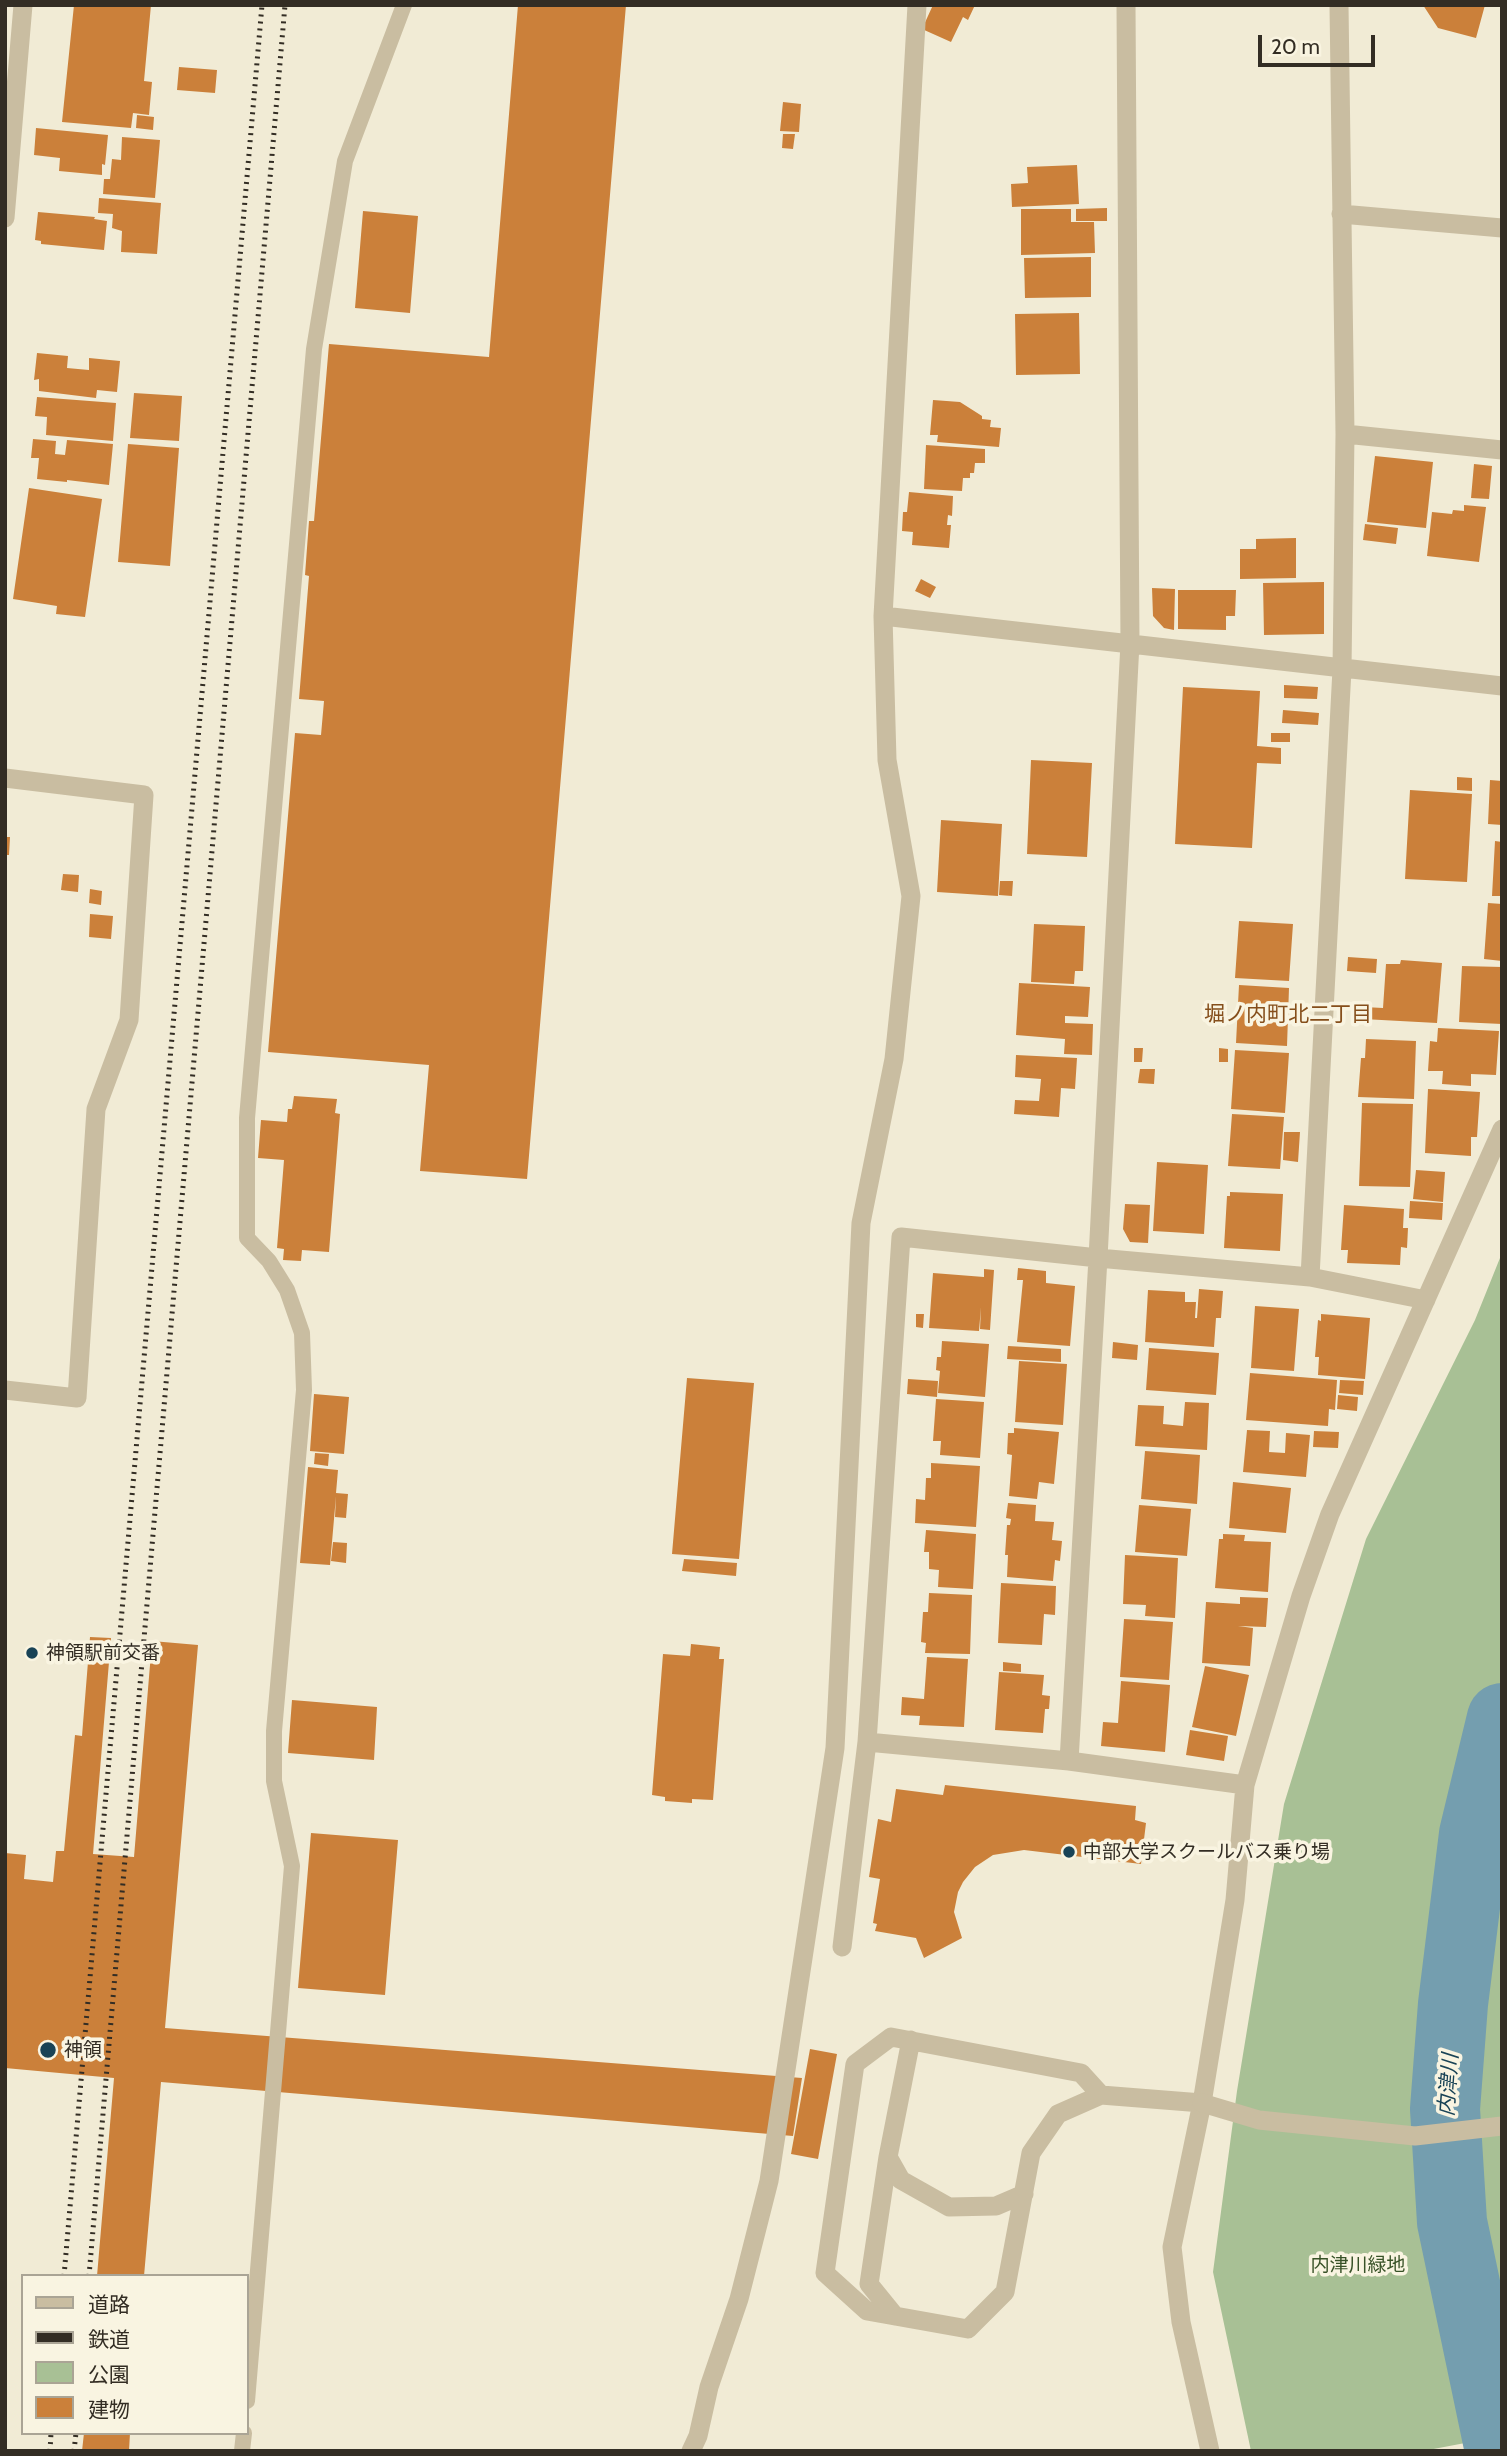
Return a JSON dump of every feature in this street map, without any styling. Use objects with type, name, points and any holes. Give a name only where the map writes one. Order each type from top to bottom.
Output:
[{"type":"street","points":[[5,218],[23,5]]},
{"type":"street","points":[[691,2451],[698,2436],[709,2387],[739,2299],[769,2181],[835,1748],[861,1223],[894,1059],[911,896],[887,760],[883,615],[917,5]]},
{"type":"street","points":[[1069,1761],[1130,643],[1126,5]]},
{"type":"street","points":[[1310,1277],[1342,669],[1345,434],[1339,5]]},
{"type":"street","points":[[1341,214],[1502,228]]},
{"type":"street","points":[[1345,434],[1502,450]]},
{"type":"street","points":[[883,615],[1502,686]]},
{"type":"street","points":[[5,778],[144,795],[129,1020],[96,1109],[77,1398],[5,1390]]},
{"type":"street","points":[[1210,2451],[1181,2322],[1171,2247],[1202,2104],[1235,1900],[1245,1785],[1301,1596],[1330,1514],[1502,1129]]},
{"type":"street","points":[[842,1947],[867,1742],[901,1237],[1310,1277],[1426,1300]]},
{"type":"street","points":[[867,1742],[1069,1761],[1245,1785]]},
{"type":"street","points":[[1101,2095],[1082,2073],[891,2037],[855,2064],[825,2273],[867,2311],[968,2329],[1004,2292],[1031,2153],[1058,2114],[1101,2095],[1202,2104],[1259,2120],[1415,2137],[1502,2126]]},
{"type":"street","points":[[895,2316],[869,2284],[888,2157],[911,2040]]},
{"type":"street","points":[[888,2157],[901,2180],[949,2207],[996,2206],[1024,2194]]},
{"type":"lane","points":[[248,2389],[292,1866],[274,1781],[274,1731],[304,1390],[302,1333],[287,1290],[269,1261],[247,1238],[247,1118],[314,349],[345,161],[404,5]]},
{"type":"green space","name":"内津川緑地","points":[[1502,1253],[1502,2436],[1423,2451],[1251,2451],[1213,2272],[1237,2091],[1284,1804],[1366,1539],[1475,1320]]},
{"type":"building","points":[[74,5],[151,5],[144,81],[152,82],[149,115],[133,113],[131,128],[62,122]]},
{"type":"building","points":[[518,5],[626,5],[527,1179],[420,1171],[429,1065],[268,1052],[295,733],[321,735],[324,701],[299,699],[309,576],[305,575],[309,521],[314,521],[329,344],[489,357]]},
{"type":"building","points":[[933,5],[975,5],[968,20],[963,17],[951,42],[922,29]]},
{"type":"building","points":[[1423,5],[1485,5],[1476,38],[1438,28]]},
{"type":"building","points":[[179,67],[217,70],[215,93],[177,90]]},
{"type":"building","points":[[783,102],[801,104],[799,132],[780,131]]},
{"type":"building","points":[[137,115],[154,117],[153,130],[136,128]]},
{"type":"building","points":[[36,128],[108,135],[102,175],[59,171],[60,158],[34,155]]},
{"type":"building","points":[[783,134],[795,134],[793,149],[782,148]]},
{"type":"building","points":[[122,137],[160,140],[155,198],[103,194],[104,179],[110,179],[112,159],[121,160]]},
{"type":"building","points":[[1077,165],[1079,204],[1012,207],[1011,184],[1028,183],[1027,167]]},
{"type":"building","points":[[99,198],[161,203],[157,254],[121,252],[122,231],[112,228],[113,214],[98,213]]},
{"type":"building","points":[[1107,208],[1107,221],[1076,221],[1076,209]]},
{"type":"building","points":[[1021,209],[1071,209],[1071,222],[1094,222],[1095,253],[1021,255]]},
{"type":"building","points":[[363,211],[418,216],[410,313],[355,308]]},
{"type":"building","points":[[38,212],[95,217],[94,219],[107,221],[104,250],[41,244],[41,241],[35,240]]},
{"type":"building","points":[[1091,257],[1091,297],[1025,298],[1024,258]]},
{"type":"building","points":[[1079,313],[1080,374],[1016,375],[1015,314]]},
{"type":"building","points":[[37,353],[68,356],[67,368],[89,370],[89,358],[120,361],[117,392],[97,390],[96,398],[39,391],[39,379],[34,380]]},
{"type":"building","points":[[134,393],[182,396],[179,441],[130,438]]},
{"type":"building","points":[[37,397],[116,403],[113,441],[46,435],[47,417],[35,416]]},
{"type":"building","points":[[933,400],[960,402],[982,416],[982,419],[991,420],[990,427],[1001,428],[999,447],[937,442],[938,435],[930,435]]},
{"type":"building","points":[[33,439],[56,441],[55,454],[65,455],[67,440],[113,444],[109,485],[37,479],[39,458],[31,458]]},
{"type":"building","points":[[128,444],[179,448],[170,566],[118,562]]},
{"type":"building","points":[[926,445],[985,449],[985,463],[975,463],[974,473],[970,473],[970,478],[963,478],[962,491],[924,489]]},
{"type":"building","points":[[1375,456],[1433,462],[1426,528],[1367,522]]},
{"type":"building","points":[[1474,464],[1492,466],[1489,499],[1471,498]]},
{"type":"building","points":[[29,488],[102,499],[85,617],[56,614],[57,606],[13,599]]},
{"type":"building","points":[[909,492],[953,496],[952,516],[948,515],[947,525],[951,525],[949,548],[912,545],[913,532],[902,531],[903,512],[907,512]]},
{"type":"building","points":[[1464,505],[1486,507],[1479,562],[1427,556],[1432,512],[1452,514],[1453,510],[1464,511]]},
{"type":"building","points":[[1365,524],[1398,528],[1396,544],[1363,540]]},
{"type":"building","points":[[1296,538],[1296,578],[1240,579],[1240,549],[1256,549],[1256,539]]},
{"type":"building","points":[[921,579],[936,587],[930,598],[915,591]]},
{"type":"building","points":[[1324,582],[1324,634],[1264,635],[1263,583]]},
{"type":"building","points":[[1152,588],[1175,589],[1174,630],[1164,628],[1153,616]]},
{"type":"building","points":[[1178,590],[1236,590],[1235,616],[1226,616],[1226,630],[1178,629]]},
{"type":"building","points":[[1284,685],[1318,687],[1317,699],[1284,698]]},
{"type":"building","points":[[1183,687],[1260,691],[1257,746],[1281,748],[1281,764],[1257,763],[1252,848],[1175,844]]},
{"type":"building","points":[[1283,710],[1319,713],[1318,725],[1282,723]]},
{"type":"building","points":[[1271,733],[1290,733],[1290,742],[1271,742]]},
{"type":"building","points":[[1031,760],[1092,763],[1087,857],[1027,854]]},
{"type":"building","points":[[1457,777],[1472,778],[1472,791],[1457,790]]},
{"type":"building","points":[[1490,780],[1502,781],[1502,825],[1488,824]]},
{"type":"building","points":[[1410,790],[1472,794],[1467,882],[1405,879]]},
{"type":"building","points":[[941,820],[1002,824],[998,896],[937,892]]},
{"type":"building","points":[[5,837],[10,837],[9,855],[5,855]]},
{"type":"building","points":[[1495,841],[1502,842],[1502,896],[1492,896]]},
{"type":"building","points":[[63,874],[79,875],[78,892],[61,890]]},
{"type":"building","points":[[1000,881],[1013,881],[1012,896],[999,895]]},
{"type":"building","points":[[90,889],[102,891],[101,905],[89,903]]},
{"type":"building","points":[[1488,903],[1502,904],[1502,961],[1484,959]]},
{"type":"building","points":[[90,914],[113,916],[111,939],[89,937]]},
{"type":"building","points":[[1239,921],[1293,924],[1289,981],[1235,978]]},
{"type":"building","points":[[1034,924],[1085,926],[1083,971],[1075,971],[1074,984],[1031,982]]},
{"type":"building","points":[[1348,957],[1377,959],[1376,973],[1347,971]]},
{"type":"building","points":[[1401,960],[1442,963],[1437,1023],[1363,1019],[1364,1007],[1383,1008],[1386,964],[1400,964]]},
{"type":"building","points":[[1462,966],[1502,967],[1502,1024],[1459,1022]]},
{"type":"building","points":[[1019,983],[1090,987],[1088,1017],[1065,1016],[1065,1023],[1093,1024],[1092,1055],[1064,1054],[1065,1039],[1016,1035]]},
{"type":"building","points":[[1239,985],[1289,988],[1287,1046],[1236,1043]]},
{"type":"building","points":[[1438,1028],[1499,1031],[1496,1075],[1471,1074],[1471,1086],[1442,1084],[1443,1071],[1428,1071],[1430,1041],[1437,1042]]},
{"type":"building","points":[[1366,1039],[1416,1041],[1414,1099],[1358,1097],[1361,1058],[1365,1058]]},
{"type":"building","points":[[1134,1048],[1143,1048],[1142,1062],[1134,1062]]},
{"type":"building","points":[[1219,1048],[1228,1049],[1228,1062],[1219,1062]]},
{"type":"building","points":[[1235,1050],[1289,1053],[1285,1113],[1231,1109]]},
{"type":"building","points":[[1016,1055],[1077,1058],[1075,1089],[1061,1088],[1059,1117],[1014,1114],[1015,1100],[1039,1101],[1041,1079],[1015,1077]]},
{"type":"building","points":[[1140,1069],[1155,1069],[1154,1084],[1138,1083]]},
{"type":"building","points":[[1428,1089],[1480,1092],[1477,1137],[1471,1137],[1471,1156],[1425,1153]]},
{"type":"building","points":[[294,1096],[337,1099],[335,1113],[340,1114],[329,1252],[302,1250],[301,1261],[283,1260],[284,1249],[277,1248],[284,1160],[258,1158],[261,1120],[287,1122],[288,1109],[292,1109]]},
{"type":"building","points":[[1362,1103],[1413,1104],[1410,1187],[1359,1186]]},
{"type":"building","points":[[1232,1114],[1284,1117],[1280,1169],[1228,1166]]},
{"type":"building","points":[[1284,1132],[1300,1132],[1298,1162],[1283,1160]]},
{"type":"building","points":[[1157,1162],[1208,1165],[1204,1234],[1153,1231]]},
{"type":"building","points":[[1416,1170],[1445,1172],[1443,1202],[1413,1199]]},
{"type":"building","points":[[1230,1192],[1283,1194],[1280,1251],[1224,1248],[1227,1196],[1230,1196]]},
{"type":"building","points":[[1410,1201],[1443,1203],[1442,1220],[1409,1218]]},
{"type":"building","points":[[1125,1204],[1150,1205],[1148,1243],[1130,1242],[1123,1229]]},
{"type":"building","points":[[1344,1205],[1404,1209],[1403,1228],[1408,1228],[1407,1248],[1401,1247],[1400,1265],[1347,1263],[1348,1250],[1341,1250]]},
{"type":"building","points":[[1018,1268],[1046,1271],[1046,1283],[1075,1286],[1070,1346],[1017,1342],[1023,1280],[1017,1280]]},
{"type":"building","points":[[984,1269],[994,1270],[990,1330],[980,1329],[981,1307],[979,1331],[929,1328],[933,1273],[984,1277]]},
{"type":"building","points":[[1199,1289],[1223,1291],[1221,1318],[1216,1318],[1214,1347],[1145,1342],[1148,1290],[1185,1292],[1185,1302],[1196,1302],[1197,1318]]},
{"type":"building","points":[[1255,1306],[1299,1309],[1294,1371],[1251,1368]]},
{"type":"building","points":[[916,1314],[924,1314],[923,1328],[916,1327]]},
{"type":"building","points":[[1321,1314],[1370,1318],[1365,1379],[1318,1375],[1319,1357],[1315,1357],[1318,1320],[1321,1321]]},
{"type":"building","points":[[942,1341],[989,1344],[985,1397],[938,1393],[940,1371],[936,1370],[937,1357],[941,1357]]},
{"type":"building","points":[[1113,1342],[1138,1345],[1137,1360],[1112,1358]]},
{"type":"building","points":[[1008,1346],[1061,1349],[1061,1362],[1007,1359]]},
{"type":"building","points":[[1149,1348],[1219,1353],[1216,1395],[1146,1390]]},
{"type":"building","points":[[1019,1361],[1067,1364],[1063,1425],[1015,1422]]},
{"type":"building","points":[[1250,1373],[1337,1380],[1335,1410],[1329,1409],[1328,1426],[1246,1420]]},
{"type":"building","points":[[687,1378],[754,1383],[739,1559],[672,1554]]},
{"type":"building","points":[[908,1379],[938,1381],[937,1397],[907,1394]]},
{"type":"building","points":[[1340,1380],[1364,1381],[1363,1395],[1339,1393]]},
{"type":"building","points":[[314,1394],[349,1397],[344,1454],[310,1451]]},
{"type":"building","points":[[1338,1395],[1358,1397],[1357,1411],[1337,1409]]},
{"type":"building","points":[[936,1399],[984,1402],[980,1458],[940,1455],[941,1441],[933,1441]]},
{"type":"building","points":[[1185,1402],[1209,1403],[1207,1450],[1135,1446],[1138,1405],[1164,1406],[1163,1424],[1183,1426]]},
{"type":"building","points":[[1014,1428],[1059,1432],[1054,1484],[1039,1482],[1037,1499],[1009,1496],[1012,1455],[1007,1454],[1008,1433],[1014,1433]]},
{"type":"building","points":[[1247,1430],[1270,1431],[1269,1452],[1285,1453],[1286,1433],[1310,1435],[1306,1477],[1243,1472]]},
{"type":"building","points":[[1314,1431],[1339,1432],[1338,1448],[1313,1447]]},
{"type":"building","points":[[1145,1451],[1200,1455],[1197,1504],[1141,1499]]},
{"type":"building","points":[[315,1453],[329,1454],[328,1466],[314,1464]]},
{"type":"building","points":[[931,1463],[980,1466],[976,1527],[915,1523],[916,1499],[925,1500],[926,1478],[931,1478]]},
{"type":"building","points":[[308,1467],[338,1470],[336,1493],[348,1494],[346,1518],[335,1517],[336,1496],[330,1565],[300,1563]]},
{"type":"building","points":[[1233,1482],[1291,1488],[1286,1533],[1229,1528]]},
{"type":"building","points":[[1008,1503],[1036,1505],[1035,1521],[1054,1522],[1052,1540],[1062,1541],[1060,1561],[1055,1560],[1053,1581],[1007,1577],[1007,1525],[1010,1525],[1011,1519],[1006,1518]]},
{"type":"building","points":[[1139,1505],[1191,1509],[1187,1556],[1135,1552]]},
{"type":"building","points":[[926,1530],[976,1534],[973,1589],[938,1587],[939,1570],[929,1569],[929,1552],[924,1552]]},
{"type":"building","points":[[1223,1534],[1245,1535],[1244,1541],[1271,1542],[1268,1592],[1215,1588],[1219,1539],[1223,1539]]},
{"type":"building","points":[[333,1542],[347,1543],[346,1563],[331,1561]]},
{"type":"building","points":[[1125,1555],[1178,1558],[1175,1618],[1145,1616],[1146,1605],[1123,1604]]},
{"type":"building","points":[[684,1559],[737,1563],[736,1576],[682,1571]]},
{"type":"building","points":[[1001,1583],[1056,1586],[1055,1615],[1044,1614],[1042,1645],[998,1643]]},
{"type":"building","points":[[929,1593],[972,1595],[970,1654],[925,1653],[926,1643],[921,1642],[923,1612],[928,1612]]},
{"type":"building","points":[[1240,1597],[1268,1598],[1266,1627],[1238,1626],[1253,1628],[1250,1666],[1202,1663],[1206,1602],[1240,1604]]},
{"type":"building","points":[[1124,1619],[1173,1622],[1169,1680],[1120,1677]]},
{"type":"building","points":[[90,1637],[111,1638],[93,1854],[134,1857],[152,1641],[198,1645],[165,2028],[802,2078],[793,2136],[161,2082],[144,2274],[97,2274],[114,2078],[5,2068],[5,1853],[26,1855],[24,1879],[53,1882],[56,1851],[64,1851],[75,1735],[82,1736]]},
{"type":"building","points":[[691,1644],[720,1647],[719,1659],[724,1659],[713,1800],[692,1799],[692,1803],[665,1801],[665,1797],[652,1795],[663,1654],[690,1656]]},
{"type":"building","points":[[927,1657],[968,1659],[964,1727],[919,1725],[920,1716],[901,1715],[902,1697],[924,1699]]},
{"type":"building","points":[[1003,1662],[1021,1664],[1021,1672],[1003,1671]]},
{"type":"building","points":[[1205,1666],[1249,1675],[1236,1736],[1192,1727]]},
{"type":"building","points":[[999,1672],[1044,1675],[1042,1695],[1050,1696],[1049,1709],[1045,1709],[1043,1733],[995,1730]]},
{"type":"building","points":[[1121,1681],[1170,1685],[1165,1752],[1101,1746],[1103,1722],[1118,1723]]},
{"type":"building","points":[[292,1700],[377,1707],[374,1760],[288,1753]]},
{"type":"building","points":[[1190,1730],[1228,1736],[1224,1761],[1186,1755]]},
{"type":"building","points":[[945,1785],[1136,1806],[1135,1820],[1146,1823],[1141,1864],[1024,1850],[993,1855],[975,1867],[958,1892],[954,1912],[962,1938],[924,1958],[916,1938],[875,1931],[877,1924],[873,1923],[880,1879],[869,1877],[878,1819],[891,1822],[896,1789],[943,1795]]},
{"type":"building","points":[[311,1833],[398,1840],[385,1995],[298,1988]]},
{"type":"building","points":[[810,2049],[837,2054],[818,2159],[791,2154]]},
{"type":"building","points":[[84,2435],[130,2435],[129,2451],[82,2451]]},
{"type":"waterway","name":"内津川","points":[[1500,2451],[1452,2222],[1445,2109],[1453,2004],[1474,1834],[1502,1718]]},
{"type":"railway","points":[[64,2274],[262,5]]},
{"type":"railway","points":[[89,2274],[285,5]]},
{"type":"railway","points":[[50,2451],[51,2435]]},
{"type":"railway","points":[[74,2451],[76,2435]]},
{"type":"place","name":"神領駅前交番","points":[[32,1653]]},
{"type":"place","name":"中部大学スクールバス乗り場","points":[[1069,1852]]},
{"type":"place","name":"神領","points":[[48,2050]]},
{"type":"district","name":"堀ノ内町北二丁目","points":[[1288,1015]]}]
